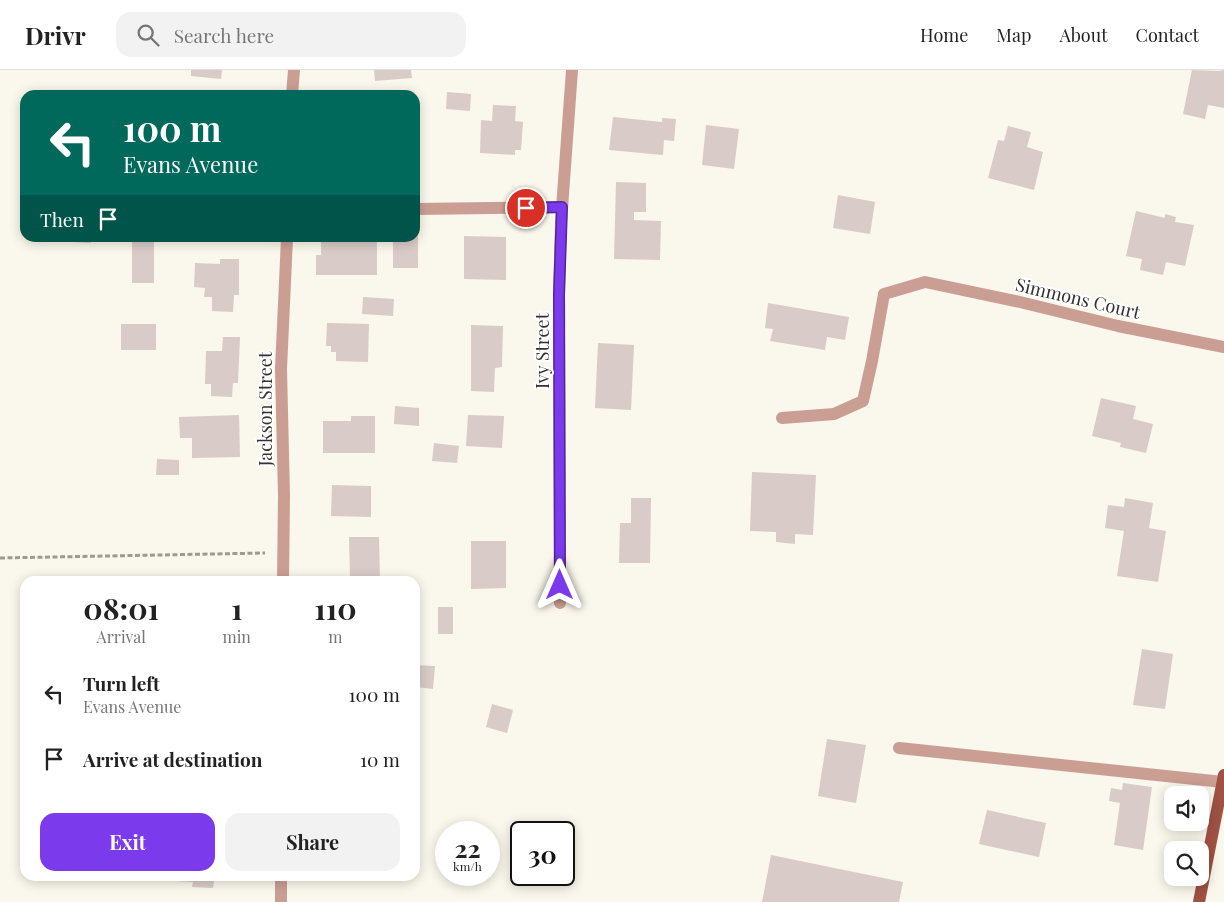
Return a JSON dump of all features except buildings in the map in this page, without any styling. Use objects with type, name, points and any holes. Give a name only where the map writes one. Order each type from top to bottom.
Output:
[{"type":"main road","points":[[1199,902],[1222,799],[1223,778]]},
{"type":"street","points":[[292,90],[294,70]]},
{"type":"street","name":"Ivy Street","points":[[560,603],[559,294],[562,207],[572,70]]},
{"type":"street","points":[[420,209],[562,207]]},
{"type":"street","name":"Jackson Street","points":[[283,576],[284,496],[281,369],[287,242]]},
{"type":"street","name":"Simmons Court","points":[[782,418],[834,414],[863,401],[884,294],[925,282],[1020,302],[1118,326],[1224,347]]},
{"type":"street","points":[[899,748],[1223,778]]},
{"type":"street","points":[[281,881],[281,902]]},
{"type":"path","points":[[0,558],[283,553]]},
{"type":"route","points":[[526,208],[562,207],[559,294],[560,585]]}]
